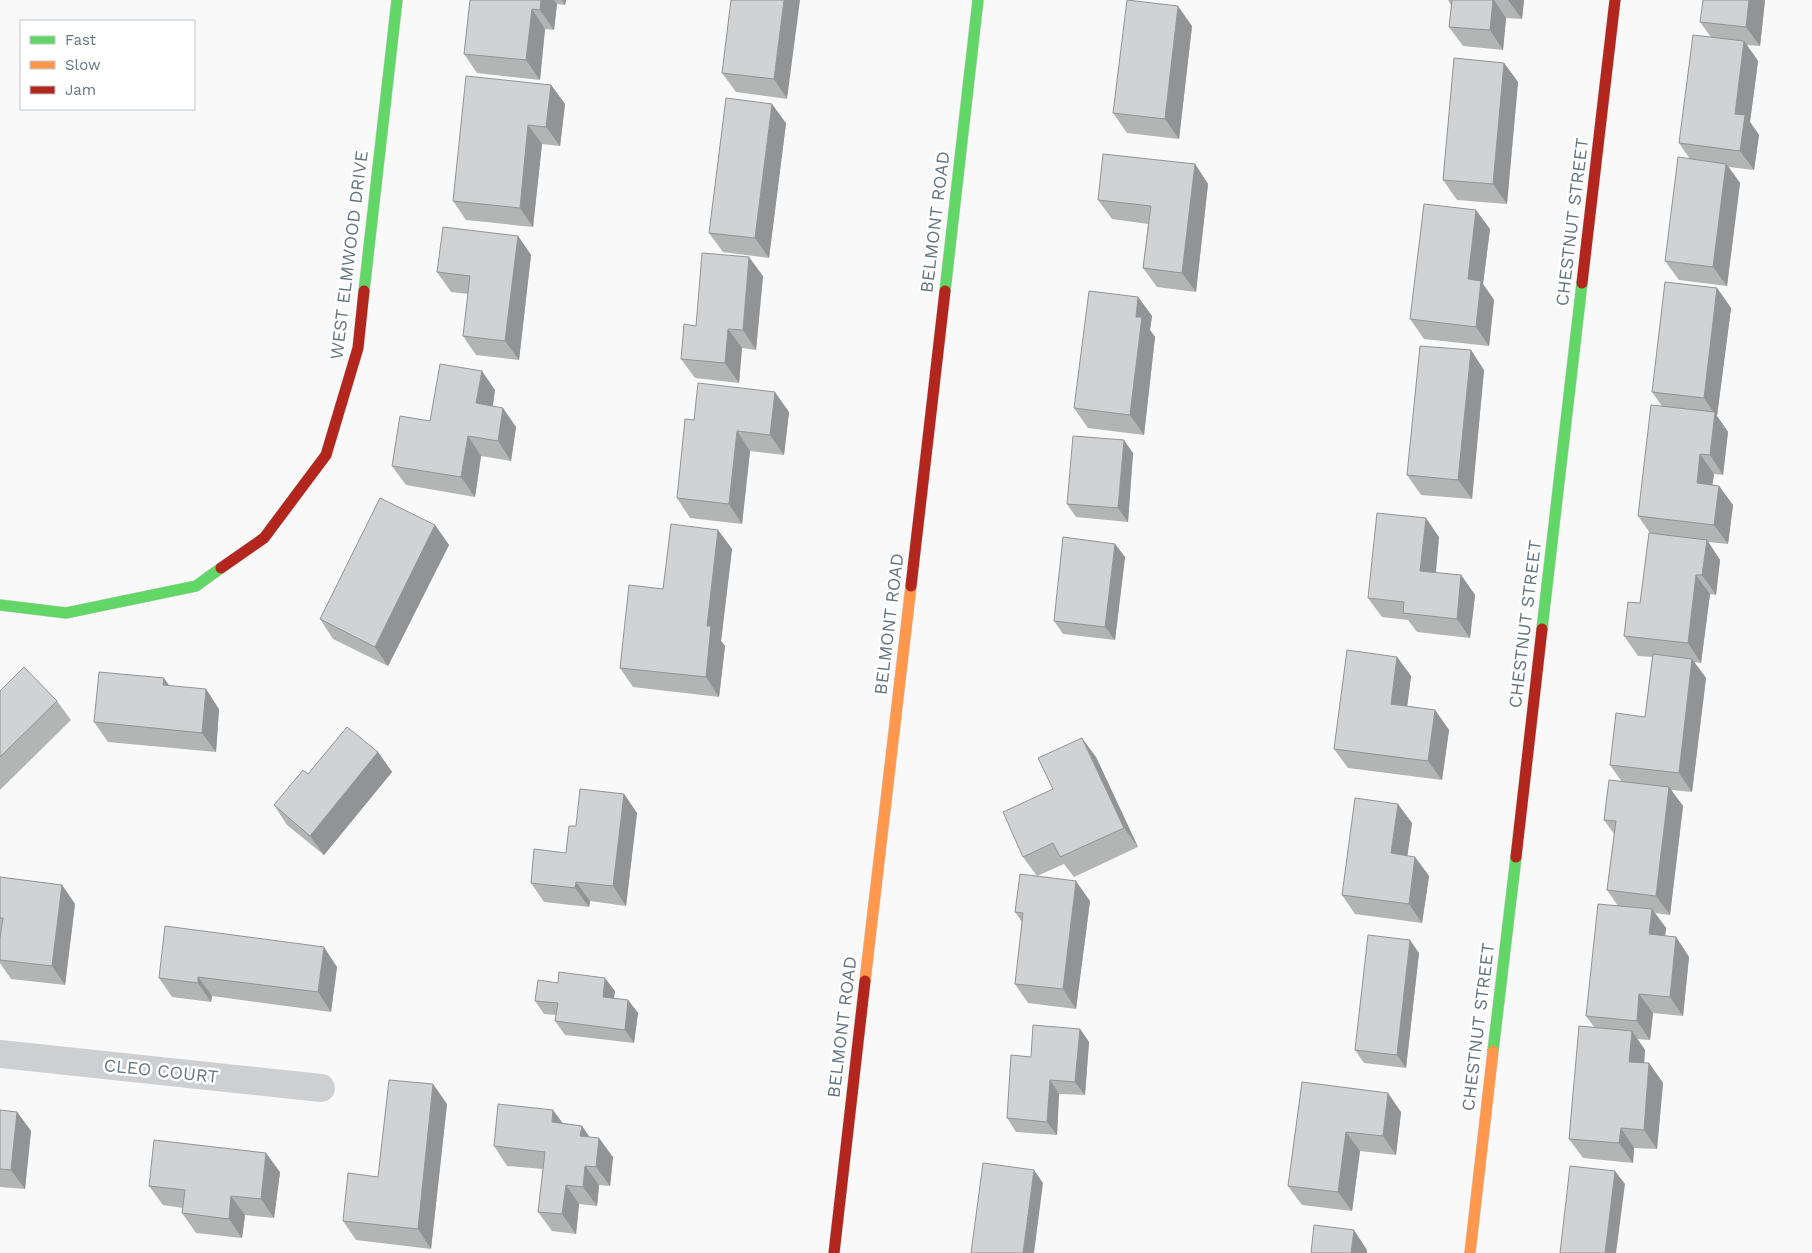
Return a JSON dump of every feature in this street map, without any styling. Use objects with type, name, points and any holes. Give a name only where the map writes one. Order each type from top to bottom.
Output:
[{"type":"street","name":"WEST ELMWOOD DRIVE","points":[[0,605],[66,613],[196,586],[264,538],[326,455],[358,348],[397,0]]},
{"type":"street","name":"BELMONT ROAD","points":[[834,1253],[978,0]]},
{"type":"street","name":"CHESTNUT STREET","points":[[1470,1253],[1615,0]]},
{"type":"street","name":"CLEO COURT","points":[[0,1054],[321,1088]]},
{"type":"building","points":[[470,0],[541,0],[540,10],[532,9],[526,60],[464,54]]},
{"type":"building","points":[[731,0],[784,0],[774,79],[722,73]]},
{"type":"building","points":[[1127,0],[1178,6],[1165,119],[1113,113]]},
{"type":"building","points":[[1452,0],[1493,0],[1490,30],[1449,27]]},
{"type":"building","points":[[1703,0],[1749,0],[1746,27],[1700,22]]},
{"type":"building","points":[[1693,35],[1744,41],[1735,114],[1745,115],[1740,151],[1679,143]]},
{"type":"building","points":[[1454,58],[1504,63],[1493,184],[1443,180]]},
{"type":"building","points":[[466,76],[551,85],[546,127],[528,125],[520,208],[453,201]]},
{"type":"building","points":[[726,98],[772,104],[755,238],[709,233]]},
{"type":"building","points":[[1103,154],[1195,164],[1182,273],[1143,268],[1151,206],[1098,200]]},
{"type":"building","points":[[1678,157],[1726,164],[1713,267],[1665,261]]},
{"type":"building","points":[[1424,204],[1476,210],[1468,279],[1481,281],[1476,327],[1410,319]]},
{"type":"building","points":[[443,227],[518,236],[505,341],[463,336],[470,276],[437,272]]},
{"type":"building","points":[[702,253],[749,257],[743,330],[728,329],[725,363],[681,359],[684,324],[696,326]]},
{"type":"building","points":[[1665,282],[1717,288],[1704,398],[1652,392]]},
{"type":"building","points":[[1089,291],[1138,297],[1136,317],[1142,317],[1130,415],[1074,408]]},
{"type":"building","points":[[1420,346],[1471,350],[1458,480],[1407,475]]},
{"type":"building","points":[[440,364],[482,371],[476,403],[503,408],[498,441],[468,436],[461,477],[392,466],[400,416],[430,421]]},
{"type":"building","points":[[698,383],[775,392],[770,435],[737,431],[729,504],[677,498],[685,419],[694,420]]},
{"type":"building","points":[[1651,405],[1715,412],[1710,455],[1700,454],[1697,483],[1719,486],[1714,525],[1638,516]]},
{"type":"building","points":[[1073,436],[1124,440],[1118,508],[1067,504]]},
{"type":"building","points":[[380,498],[435,525],[375,647],[320,619]]},
{"type":"building","points":[[1377,513],[1426,518],[1420,571],[1461,575],[1457,619],[1403,613],[1404,602],[1368,598]]},
{"type":"building","points":[[671,524],[718,530],[707,626],[711,626],[706,677],[620,668],[629,585],[663,589]]},
{"type":"building","points":[[1649,533],[1707,540],[1702,575],[1696,575],[1688,643],[1624,636],[1628,602],[1640,603]]},
{"type":"building","points":[[1063,537],[1115,544],[1105,627],[1054,621]]},
{"type":"building","points":[[1347,650],[1397,657],[1391,704],[1435,710],[1428,761],[1334,749]]},
{"type":"building","points":[[1653,654],[1692,659],[1679,773],[1610,765],[1616,713],[1645,717]]},
{"type":"building","points":[[24,667],[57,701],[0,757],[0,691]]},
{"type":"building","points":[[99,672],[164,678],[163,685],[206,689],[202,733],[94,722]]},
{"type":"building","points":[[347,727],[378,752],[310,836],[274,805],[303,770],[308,774]]},
{"type":"building","points":[[1082,738],[1124,828],[1060,857],[1053,843],[1023,857],[1003,812],[1053,789],[1038,758]]},
{"type":"building","points":[[1609,780],[1669,787],[1656,896],[1607,890],[1616,821],[1604,820]]},
{"type":"building","points":[[580,789],[624,794],[613,886],[576,882],[575,888],[531,883],[534,849],[566,853],[569,826],[576,826]]},
{"type":"building","points":[[1355,798],[1398,804],[1391,853],[1415,857],[1409,904],[1342,895]]},
{"type":"building","points":[[1020,874],[1076,881],[1063,989],[1015,984],[1023,913],[1015,912]]},
{"type":"building","points":[[0,877],[62,885],[52,966],[0,960],[0,938],[3,918],[0,918]]},
{"type":"building","points":[[1598,904],[1652,909],[1649,934],[1676,937],[1670,997],[1639,994],[1637,1021],[1586,1016]]},
{"type":"building","points":[[165,926],[324,947],[318,992],[198,977],[198,983],[159,978]]},
{"type":"building","points":[[1368,935],[1410,940],[1397,1055],[1355,1050]]},
{"type":"building","points":[[559,972],[605,978],[603,997],[628,1000],[625,1030],[555,1021],[558,1003],[535,1001],[538,980],[558,983]]},
{"type":"building","points":[[1033,1025],[1080,1029],[1075,1082],[1050,1080],[1047,1122],[1007,1118],[1011,1055],[1031,1057]]},
{"type":"building","points":[[1579,1026],[1632,1031],[1629,1062],[1649,1063],[1644,1130],[1621,1128],[1619,1143],[1569,1139]]},
{"type":"building","points":[[389,1080],[433,1084],[418,1229],[343,1221],[348,1173],[378,1177]]},
{"type":"building","points":[[1302,1082],[1388,1093],[1383,1136],[1346,1132],[1338,1192],[1288,1186]]},
{"type":"building","points":[[498,1104],[553,1110],[552,1122],[582,1126],[580,1136],[599,1138],[596,1167],[585,1166],[583,1187],[566,1185],[562,1214],[538,1212],[545,1152],[494,1146]]},
{"type":"building","points":[[0,1110],[17,1112],[11,1170],[0,1169]]},
{"type":"building","points":[[154,1140],[266,1153],[261,1199],[231,1196],[229,1219],[182,1213],[185,1190],[149,1186]]},
{"type":"building","points":[[983,1163],[1034,1170],[1023,1253],[971,1253]]},
{"type":"building","points":[[1570,1166],[1615,1171],[1605,1253],[1560,1253]]},
{"type":"building","points":[[1314,1225],[1354,1230],[1351,1253],[1311,1253]]},
{"type":"traffic: fast","points":[[364,291],[397,0]]},
{"type":"traffic: fast","points":[[945,291],[978,0]]},
{"type":"traffic: fast","points":[[1542,629],[1582,283]]},
{"type":"traffic: fast","points":[[0,605],[66,613],[196,586],[221,568]]},
{"type":"traffic: fast","points":[[1493,1051],[1516,857]]},
{"type":"traffic: slow","points":[[865,981],[911,586]]},
{"type":"traffic: slow","points":[[1470,1253],[1493,1051]]},
{"type":"traffic: jam","points":[[1582,283],[1615,0]]},
{"type":"traffic: jam","points":[[221,568],[264,538],[326,455],[358,348],[364,291]]},
{"type":"traffic: jam","points":[[911,586],[945,291]]},
{"type":"traffic: jam","points":[[1516,857],[1542,629]]},
{"type":"traffic: jam","points":[[834,1253],[865,981]]}]
